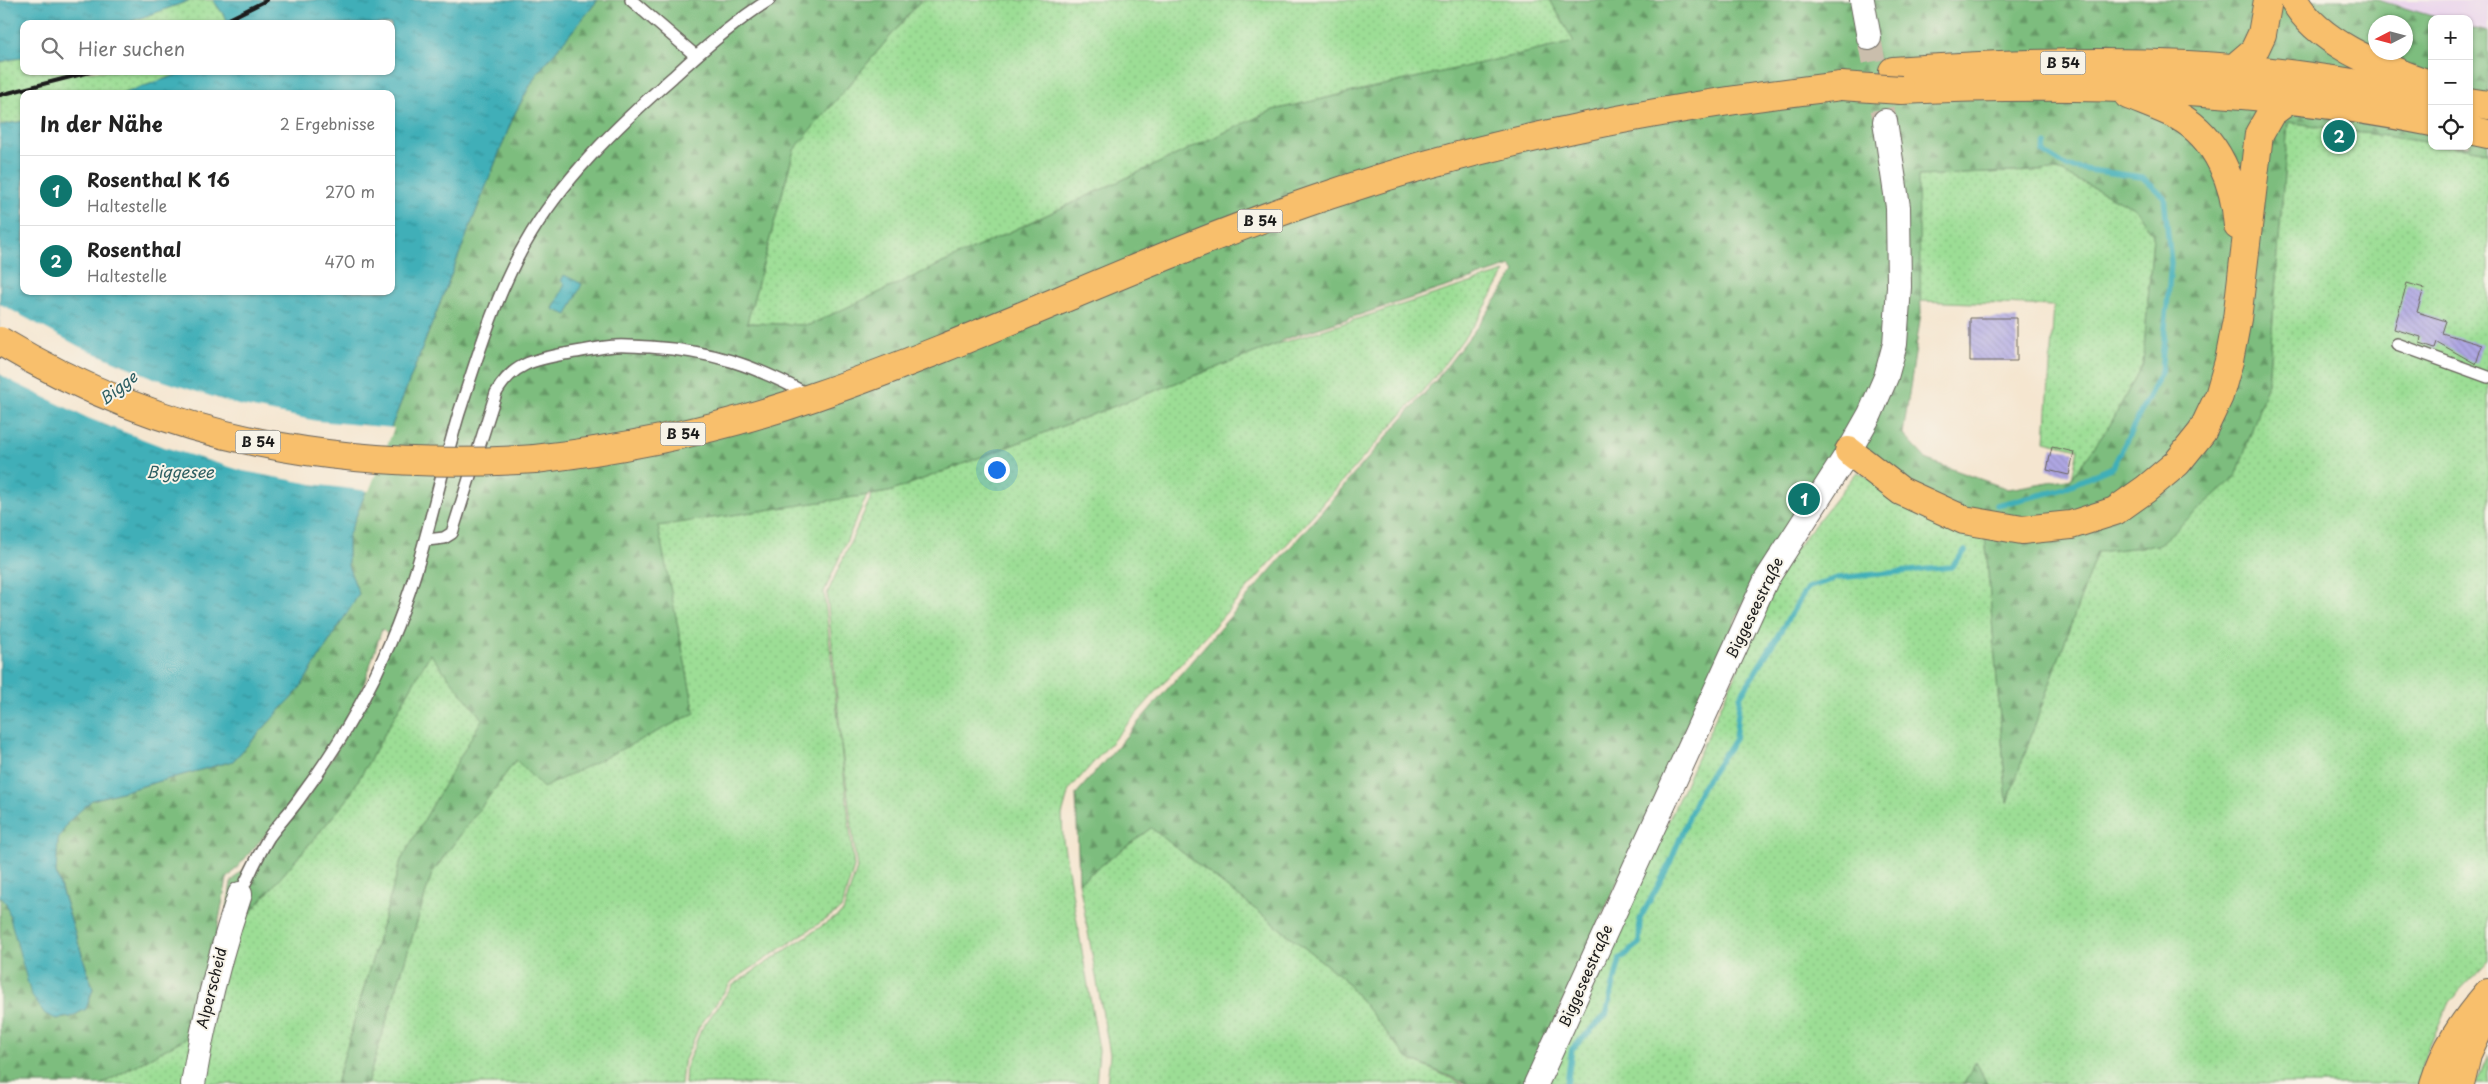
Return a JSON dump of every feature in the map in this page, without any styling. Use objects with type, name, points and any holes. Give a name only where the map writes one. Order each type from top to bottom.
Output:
[{"type":"main road","points":[[2233,69],[2254,51],[2262,34],[2268,0]]},
{"type":"main road","points":[[2294,0],[2300,11],[2316,28],[2345,47],[2382,66],[2428,83]]},
{"type":"main road","name":"B 54","points":[[0,341],[33,361],[121,402],[190,426],[291,449],[354,459],[434,463],[535,459],[626,446],[708,428],[813,397],[903,365],[1215,237],[1324,196],[1511,142],[1618,118],[1724,101],[1897,81],[2001,63],[2108,63],[2233,69],[2358,84],[2428,95]]},
{"type":"main road","name":"B 54","points":[[1897,81],[1992,86],[2203,91],[2288,100],[2428,121]]},
{"type":"main road","points":[[2113,89],[2179,117],[2206,139],[2227,172],[2233,192],[2241,273]]},
{"type":"main road","points":[[1848,451],[1901,491],[1964,520],[2022,530],[2070,525],[2115,510],[2177,463],[2202,432],[2219,396],[2229,361],[2259,134],[2271,113],[2288,100]]},
{"type":"main road","points":[[2473,131],[2488,134]]},
{"type":"main road","points":[[2434,1084],[2445,1053],[2455,1035],[2488,993]]},
{"type":"main road","points":[[2460,1084],[2467,1055],[2488,1011]]},
{"type":"street","points":[[1862,0],[1869,38]]},
{"type":"street","name":"Biggeseestraße","points":[[1536,1084],[1766,580],[1870,414],[1886,377],[1895,344],[1898,287],[1898,207],[1885,121]]},
{"type":"street","name":"Alperscheid","points":[[193,1084],[201,1032],[218,959],[240,894]]},
{"type":"lane","points":[[631,0],[696,56]]},
{"type":"lane","points":[[240,894],[269,838],[302,796],[336,747],[366,696],[391,640],[427,540],[459,414],[501,293],[524,244],[554,200],[642,104],[696,56],[768,0]]},
{"type":"lane","points":[[2396,344],[2488,377]]},
{"type":"lane","points":[[427,540],[444,538],[452,533],[496,393],[504,378],[522,365],[548,357],[616,346],[690,350],[731,360],[771,374],[813,397]]},
{"type":"shaded area","points":[[2378,0],[2488,0],[2488,32],[2473,28],[2473,15],[2429,15]]},
{"type":"green space","points":[[191,0],[213,0],[227,20],[135,20]]},
{"type":"green space","points":[[598,0],[921,0],[794,150],[747,323],[809,325],[1273,110],[1574,42],[1550,0],[2378,0],[2429,15],[2428,142],[2288,122],[2268,383],[2236,477],[2158,545],[2097,552],[2007,803],[1985,535],[1848,456],[1755,577],[1526,1084],[1467,1084],[1407,1058],[1342,977],[1151,828],[1079,882],[1076,794],[1436,380],[1481,322],[1515,272],[1511,266],[1285,339],[1278,344],[889,492],[658,526],[695,713],[543,788],[516,760],[432,873],[367,1084],[336,1084],[401,860],[482,719],[430,654],[347,800],[222,946],[231,882],[305,802],[370,695],[388,635],[382,629],[361,693],[302,793],[227,879],[197,1032],[102,1084],[0,1084],[0,896],[6,903],[15,933],[56,1019],[71,1017],[86,1009],[93,989],[56,872],[58,840],[68,822],[92,800],[233,761],[298,691],[359,594],[348,566],[348,537],[514,115],[536,75]],"holes":[[[2057,170],[2136,209],[2153,235],[2143,363],[2110,425],[2072,478],[2008,489],[1927,460],[1903,434],[1921,314],[1918,176]]]},
{"type":"green space","points":[[921,0],[1550,0],[1575,42],[1273,110],[809,325],[747,323],[794,150]]},
{"type":"green space","points":[[2473,28],[2488,32],[2488,152],[2473,150]]},
{"type":"green space","points":[[20,58],[20,75],[176,75],[133,90],[20,90],[20,122],[0,125],[0,62]]},
{"type":"green space","points":[[2288,122],[2428,142],[2428,150],[2473,150],[2488,152],[2488,961],[2449,1001],[2422,1064],[2420,1084],[1987,1084],[1976,1061],[1964,1084],[1548,1084],[1789,557],[1857,472],[1985,534],[2007,802],[2097,552],[2158,545],[2268,383]]},
{"type":"green space","points":[[2057,170],[2136,209],[2153,235],[2143,363],[2110,425],[2072,478],[2078,449],[2045,441],[2054,306],[1920,301],[1917,176]]},
{"type":"green space","points":[[1505,272],[1479,318],[1433,379],[1069,790],[1062,815],[1063,840],[1099,1050],[1096,1084],[685,1084],[686,1066],[701,1030],[733,985],[843,912],[857,868],[842,750],[827,594],[872,495],[889,492],[1278,344]]},
{"type":"green space","points":[[867,495],[824,592],[854,867],[841,909],[732,981],[699,1027],[683,1064],[681,1084],[367,1084],[432,873],[516,760],[695,713],[657,526]]},
{"type":"green space","points":[[430,654],[483,719],[401,860],[336,1084],[193,1084],[222,946],[347,800]]},
{"type":"green space","points":[[1151,828],[1342,977],[1407,1058],[1463,1084],[1107,1084],[1110,1054],[1079,882]]},
{"type":"green space","points":[[197,1032],[188,1084],[102,1084]]},
{"type":"green space","points":[[2488,1055],[2488,1084],[2476,1084]]},
{"type":"green space","points":[[1976,1061],[1987,1084],[1964,1084]]},
{"type":"water","points":[[0,0],[191,0],[135,20],[20,20],[20,58],[0,62]]},
{"type":"water","name":"Biggesee","points":[[213,0],[598,0],[536,75],[514,115],[348,537],[348,566],[359,594],[298,691],[233,761],[92,800],[68,822],[58,840],[56,873],[93,989],[86,1009],[71,1017],[56,1019],[45,1014],[31,995],[6,903],[0,896],[0,125],[20,122],[20,295],[395,295],[395,90],[133,90],[176,75],[395,75],[395,20],[227,20]]},
{"type":"water","points":[[564,275],[582,284],[567,315],[553,309],[565,284],[561,281]]},
{"type":"pier","points":[[0,304],[80,347],[154,378],[238,405],[317,421],[394,428],[369,491],[312,484],[243,471],[161,446],[88,418],[13,382],[0,374]]},
{"type":"building","points":[[2407,283],[2424,288],[2417,312],[2446,321],[2442,333],[2482,345],[2476,364],[2437,342],[2435,348],[2420,343],[2421,337],[2394,329]]},
{"type":"building","points":[[1970,318],[2017,318],[2017,361],[1970,361]]},
{"type":"building","points":[[2052,447],[2074,452],[2069,475],[2047,470]]},
{"type":"waterway","points":[[1997,505],[2057,491],[2113,467],[2161,372],[2171,263],[2164,197],[2142,177],[2067,167],[2043,152],[2046,144]]},
{"type":"waterway","points":[[1567,1084],[1572,1049],[1606,1015],[1620,959],[1639,944],[1640,919],[1669,865],[1700,790],[1735,739],[1740,697],[1807,588],[1837,578],[1951,567],[1965,551]]},
{"type":"tunnel","points":[[1869,38],[1885,121]]},
{"type":"railway","points":[[227,20],[267,0]]},
{"type":"railway","points":[[0,95],[78,75]]},
{"type":"place","name":"Rosenthal","points":[[2339,136]]},
{"type":"place","name":"Rosenthal K 16","points":[[1804,499]]},
{"type":"water label","name":"Bigge","points":[[118,388]]}]
